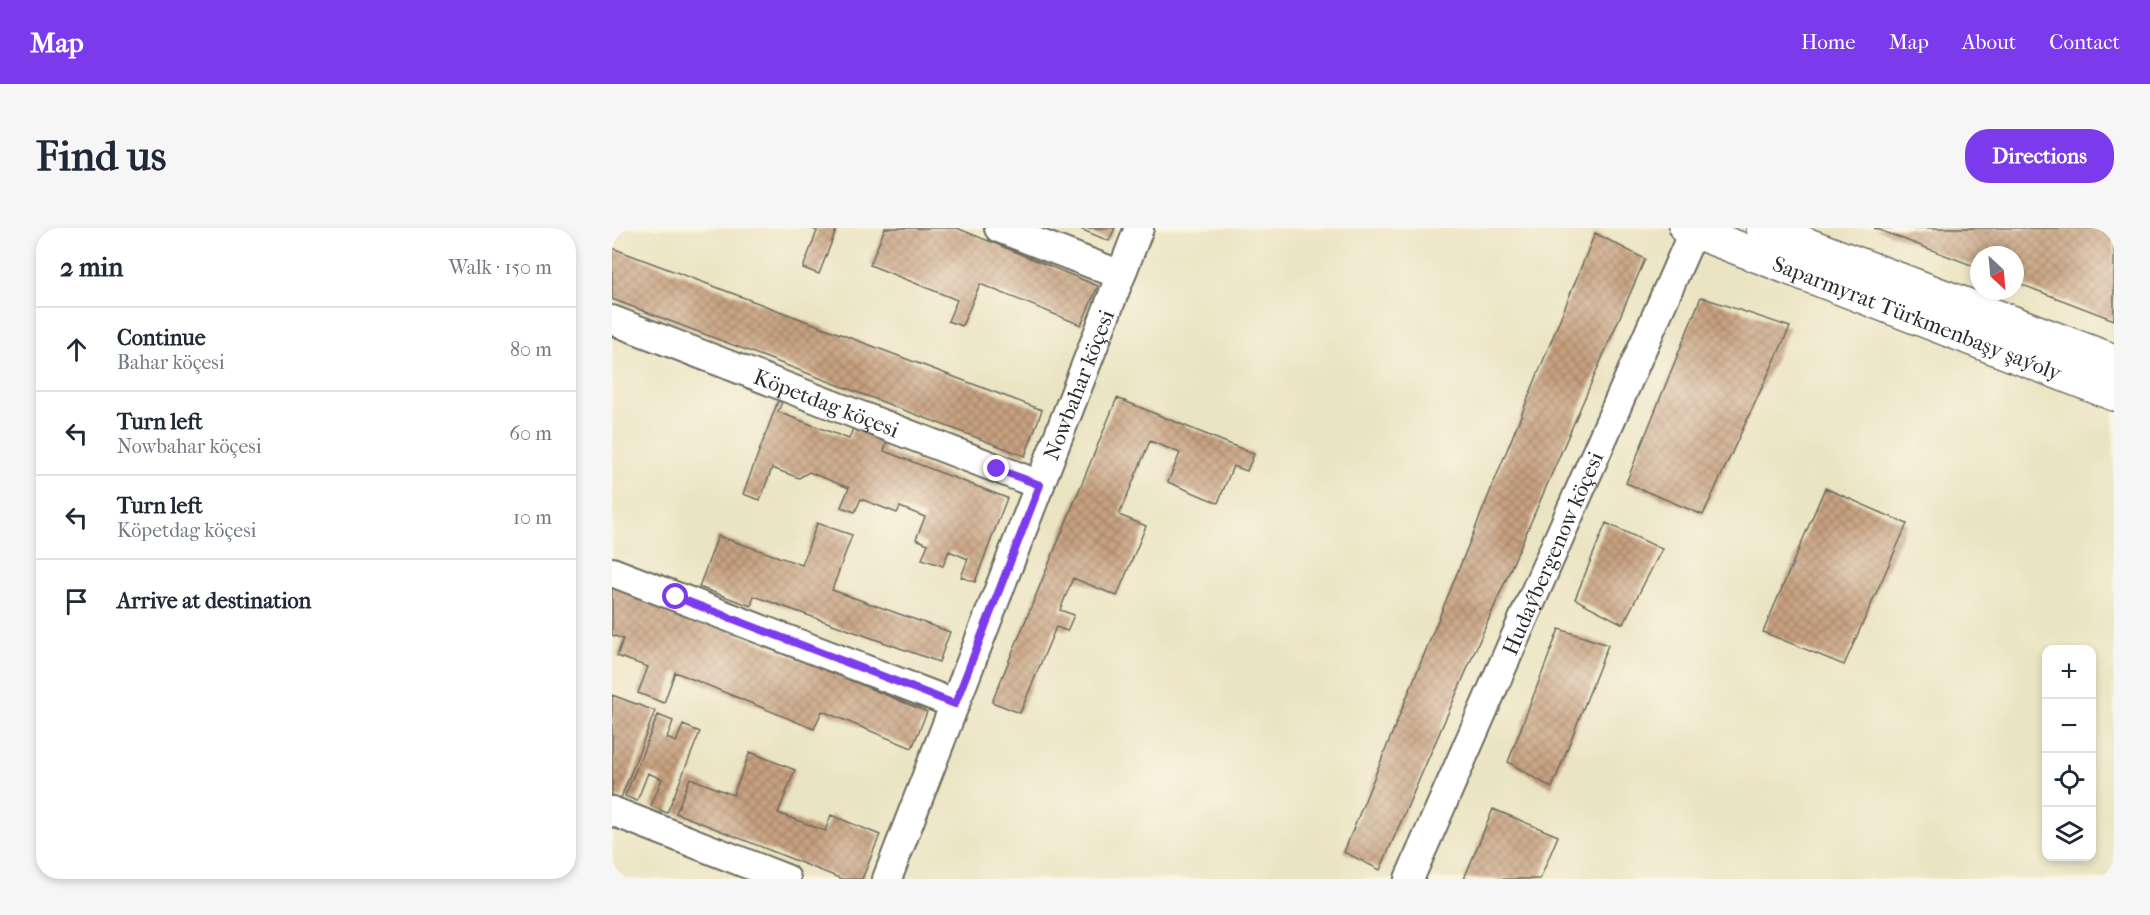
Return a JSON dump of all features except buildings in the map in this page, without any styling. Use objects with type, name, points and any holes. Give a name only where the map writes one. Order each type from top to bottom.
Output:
[{"type":"main road","name":"Saparmyrat Türkmenbaşy şaýoly","points":[[1763,228],[2114,361]]},
{"type":"main road","name":"Saparmyrat Türkmenbaşy şaýoly","points":[[1692,229],[2114,394]]},
{"type":"street","points":[[999,228],[1121,275]]},
{"type":"street","name":"Nowbahar köçesi","points":[[887,879],[1139,228]]},
{"type":"street","name":"Hudaýbergenow köçesi","points":[[1409,879],[1692,229]]},
{"type":"street","name":"Köpetdag köçesi","points":[[612,320],[1040,485]]},
{"type":"street","points":[[612,572],[955,704]]},
{"type":"street","points":[[612,811],[786,879]]},
{"type":"route","points":[[676,597],[955,704],[1040,485],[997,469]]}]
